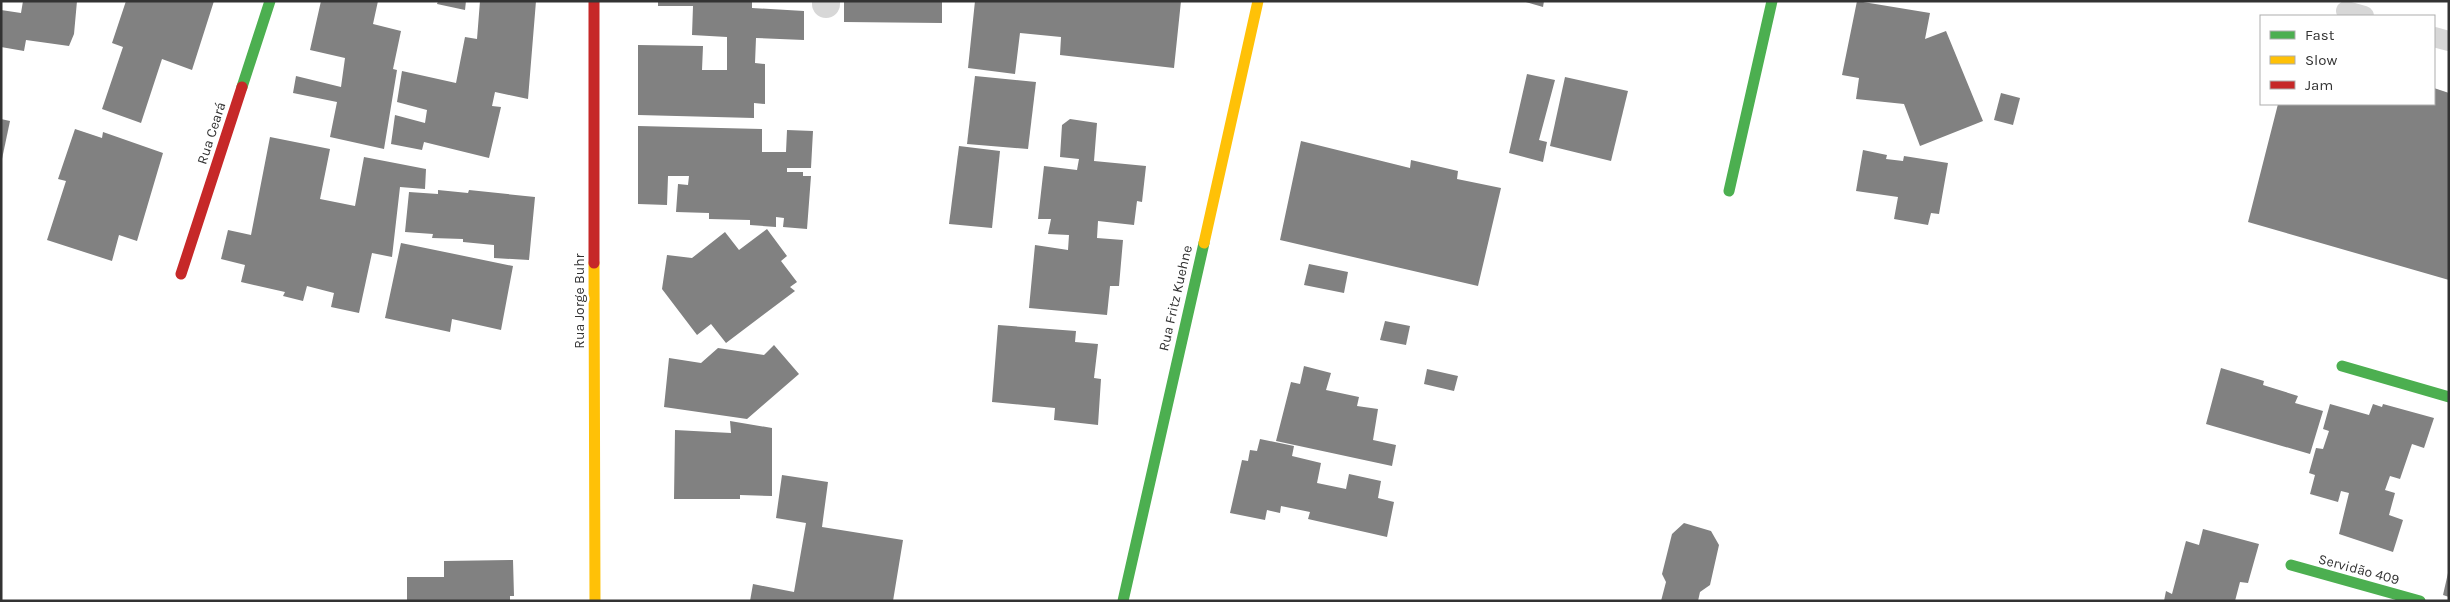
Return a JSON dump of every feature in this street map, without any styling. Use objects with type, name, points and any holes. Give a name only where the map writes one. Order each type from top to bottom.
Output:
[{"type":"street","name":"Rua Ceará","points":[[181,274],[270,1]]},
{"type":"street","name":"Rua Jorge Buhr","points":[[594,1],[595,601]]},
{"type":"street","name":"Rua Fritz Kuehne","points":[[1123,601],[1258,1]]},
{"type":"street","points":[[1729,191],[1772,1]]},
{"type":"street","points":[[2342,366],[2449,397]]},
{"type":"street","name":"Servidão 409","points":[[2291,565],[2420,601]]},
{"type":"lane","points":[[2435,37],[2449,41]]},
{"type":"building","points":[[23,1],[77,1],[74,34],[69,46],[26,40],[24,51],[1,47],[1,10],[21,13]]},
{"type":"building","points":[[126,1],[214,1],[192,70],[162,59],[141,123],[102,109],[123,47],[112,43]]},
{"type":"building","points":[[321,1],[378,1],[373,24],[401,31],[393,69],[397,70],[384,149],[330,137],[337,102],[293,93],[296,76],[341,87],[345,58],[310,50]]},
{"type":"building","points":[[438,1],[466,1],[465,10],[437,4]]},
{"type":"building","points":[[480,1],[536,1],[528,99],[495,92],[492,106],[501,107],[489,158],[424,142],[422,150],[391,144],[395,115],[425,123],[427,110],[397,102],[402,71],[456,83],[465,37],[477,39]]},
{"type":"building","points":[[658,1],[752,1],[752,8],[804,11],[804,40],[756,38],[755,63],[765,64],[765,104],[754,103],[754,118],[638,115],[638,45],[703,46],[702,70],[727,70],[727,37],[692,35],[693,6],[658,6]]},
{"type":"building","points":[[844,1],[942,1],[942,23],[844,22]]},
{"type":"building","points":[[975,1],[1181,1],[1174,68],[1060,55],[1061,37],[1020,33],[1015,74],[968,68]]},
{"type":"building","points":[[1522,1],[1544,1],[1543,7]]},
{"type":"building","points":[[1857,1],[1930,13],[1925,39],[1946,31],[1983,121],[1920,146],[1904,104],[1856,99],[1859,78],[1842,75]]},
{"type":"building","points":[[1527,74],[1555,80],[1539,140],[1547,142],[1543,162],[1509,153]]},
{"type":"building","points":[[975,76],[1036,82],[1028,149],[967,144]]},
{"type":"building","points":[[1565,77],[1628,91],[1611,161],[1550,146]]},
{"type":"building","points":[[2435,88],[2449,93],[2449,280],[2248,222],[2278,105],[2435,105]]},
{"type":"building","points":[[2001,93],[2020,98],[2013,125],[1994,120]]},
{"type":"building","points":[[1,119],[10,121],[2,159],[1,159]]},
{"type":"building","points":[[1070,119],[1097,123],[1094,161],[1146,166],[1142,202],[1137,201],[1134,225],[1098,221],[1097,238],[1123,240],[1119,286],[1110,286],[1107,315],[1029,308],[1035,245],[1068,250],[1069,235],[1048,234],[1051,219],[1038,219],[1044,166],[1077,170],[1079,159],[1060,157],[1062,125]]},
{"type":"building","points":[[638,126],[762,129],[762,152],[786,152],[787,130],[813,131],[811,168],[787,168],[787,172],[803,172],[803,176],[811,176],[807,229],[783,227],[784,218],[776,217],[776,227],[750,225],[750,220],[709,219],[709,213],[676,212],[678,184],[688,185],[689,176],[668,176],[667,205],[638,204]]},
{"type":"building","points":[[75,129],[102,138],[103,132],[163,153],[137,241],[119,235],[112,261],[47,240],[66,181],[58,179]]},
{"type":"building","points":[[270,137],[330,149],[320,199],[355,206],[364,157],[426,169],[425,189],[400,187],[392,257],[372,253],[359,313],[331,307],[334,293],[307,286],[303,301],[283,296],[285,292],[241,282],[245,265],[221,259],[228,230],[251,235]]},
{"type":"building","points":[[1301,141],[1410,168],[1411,160],[1458,171],[1457,179],[1501,188],[1478,286],[1280,240]]},
{"type":"building","points":[[959,146],[1000,151],[992,228],[949,224]]},
{"type":"building","points":[[1863,150],[1887,155],[1886,159],[1903,161],[1904,156],[1948,163],[1939,214],[1931,213],[1928,225],[1894,219],[1898,197],[1856,191]]},
{"type":"building","points":[[438,190],[468,193],[469,190],[535,197],[529,260],[494,258],[494,245],[463,242],[463,239],[432,238],[433,234],[405,232],[409,192],[438,194]]},
{"type":"building","points":[[767,229],[787,256],[781,261],[797,282],[790,287],[795,291],[726,343],[711,324],[697,335],[662,289],[667,255],[692,258],[725,232],[739,250]]},
{"type":"building","points":[[401,243],[513,266],[501,330],[452,319],[450,332],[385,318]]},
{"type":"building","points":[[1309,264],[1348,272],[1344,293],[1304,285]]},
{"type":"building","points":[[1385,321],[1410,326],[1406,345],[1380,340]]},
{"type":"building","points":[[998,325],[1076,331],[1075,342],[1098,344],[1094,378],[1101,379],[1098,425],[1054,420],[1055,408],[992,402]]},
{"type":"building","points":[[774,345],[799,374],[747,419],[664,407],[669,358],[701,363],[718,348],[764,355]]},
{"type":"building","points":[[1304,366],[1331,373],[1326,390],[1359,397],[1357,406],[1378,409],[1373,440],[1396,445],[1392,466],[1276,441],[1291,382],[1300,384]]},
{"type":"building","points":[[2221,368],[2264,381],[2263,385],[2298,396],[2295,403],[2323,411],[2310,454],[2206,424]]},
{"type":"building","points":[[1427,369],[1458,376],[1454,391],[1424,384]]},
{"type":"building","points":[[2330,404],[2369,415],[2373,404],[2382,407],[2383,404],[2434,418],[2424,448],[2412,444],[2400,479],[2390,476],[2385,490],[2395,493],[2389,515],[2403,520],[2393,552],[2339,534],[2349,493],[2341,491],[2338,502],[2310,494],[2315,475],[2309,473],[2316,448],[2323,449],[2329,431],[2323,429]]},
{"type":"building","points":[[730,421],[772,428],[772,496],[740,495],[740,499],[674,499],[675,430],[731,433]]},
{"type":"building","points":[[1260,439],[1294,446],[1292,456],[1321,463],[1317,483],[1346,489],[1349,474],[1381,481],[1378,498],[1394,502],[1387,537],[1308,519],[1310,512],[1281,506],[1280,513],[1267,510],[1265,520],[1230,513],[1242,460],[1248,461],[1250,450],[1257,451]]},
{"type":"building","points":[[782,475],[828,482],[822,527],[903,540],[893,601],[750,601],[753,584],[794,592],[806,523],[776,518]]},
{"type":"building","points":[[1684,523],[1711,531],[1719,545],[1710,585],[1700,592],[1698,601],[1661,601],[1666,582],[1662,574],[1672,534]]},
{"type":"building","points":[[2203,529],[2259,544],[2248,583],[2240,582],[2235,601],[2164,601],[2166,591],[2172,594],[2186,541],[2199,545]]},
{"type":"building","points":[[513,560],[514,596],[510,596],[510,601],[407,601],[407,577],[444,577],[444,561]]},
{"type":"building","points":[[2449,573],[2449,597],[2443,595]]},
{"type":"traffic: fast","points":[[242,87],[270,1]]},
{"type":"traffic: fast","points":[[1729,191],[1772,1]]},
{"type":"traffic: fast","points":[[1123,601],[1204,243]]},
{"type":"traffic: fast","points":[[2342,366],[2449,397]]},
{"type":"traffic: fast","points":[[2291,565],[2420,601]]},
{"type":"traffic: slow","points":[[1204,243],[1258,1]]},
{"type":"traffic: slow","points":[[594,263],[595,601]]},
{"type":"traffic: jam","points":[[594,1],[594,263]]},
{"type":"traffic: jam","points":[[181,274],[242,87]]}]
